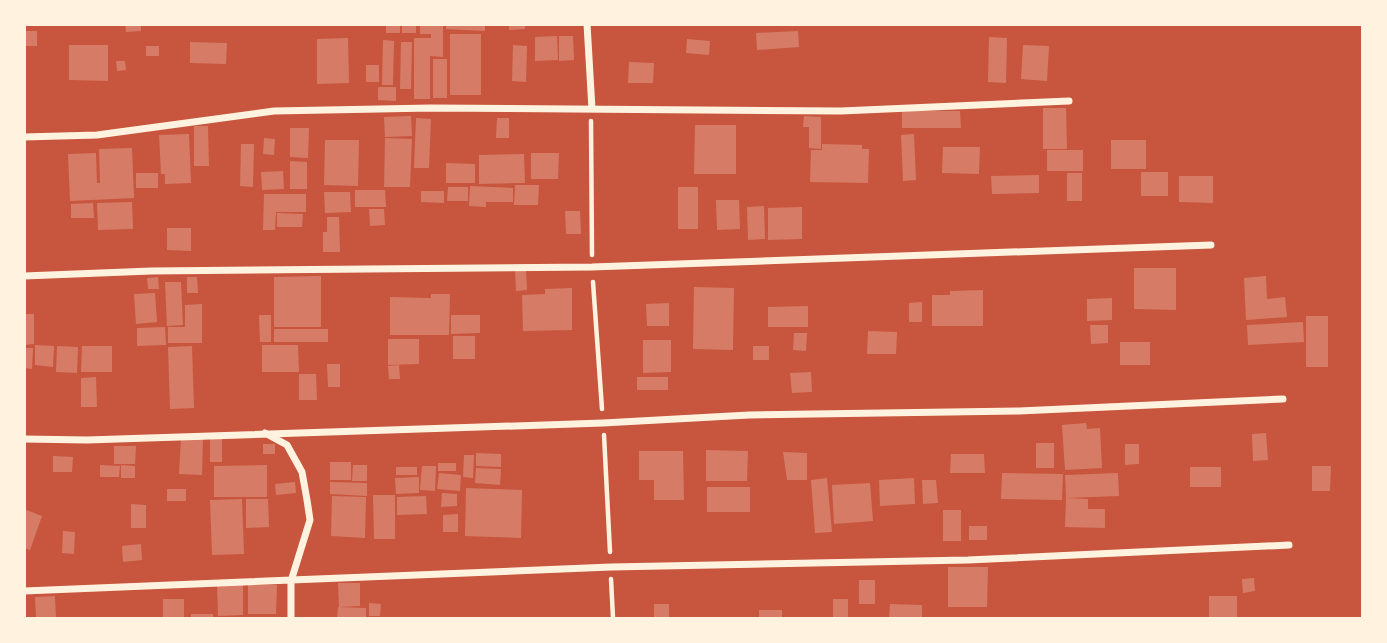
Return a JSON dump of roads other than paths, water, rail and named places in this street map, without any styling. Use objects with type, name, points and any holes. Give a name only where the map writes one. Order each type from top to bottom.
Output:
[{"type":"street","points":[[587,24],[592,109]]},
{"type":"street","points":[[24,137],[97,135],[274,111],[841,111],[1069,101]]},
{"type":"street","points":[[24,276],[151,271],[592,267],[1211,245]]},
{"type":"street","points":[[24,439],[87,440],[263,432],[603,423],[749,415],[1019,411],[1283,398]]},
{"type":"street","points":[[263,432],[287,445],[302,472],[310,520],[290,581],[292,618]]},
{"type":"street","points":[[24,591],[611,567],[968,560],[1289,544]]}]
